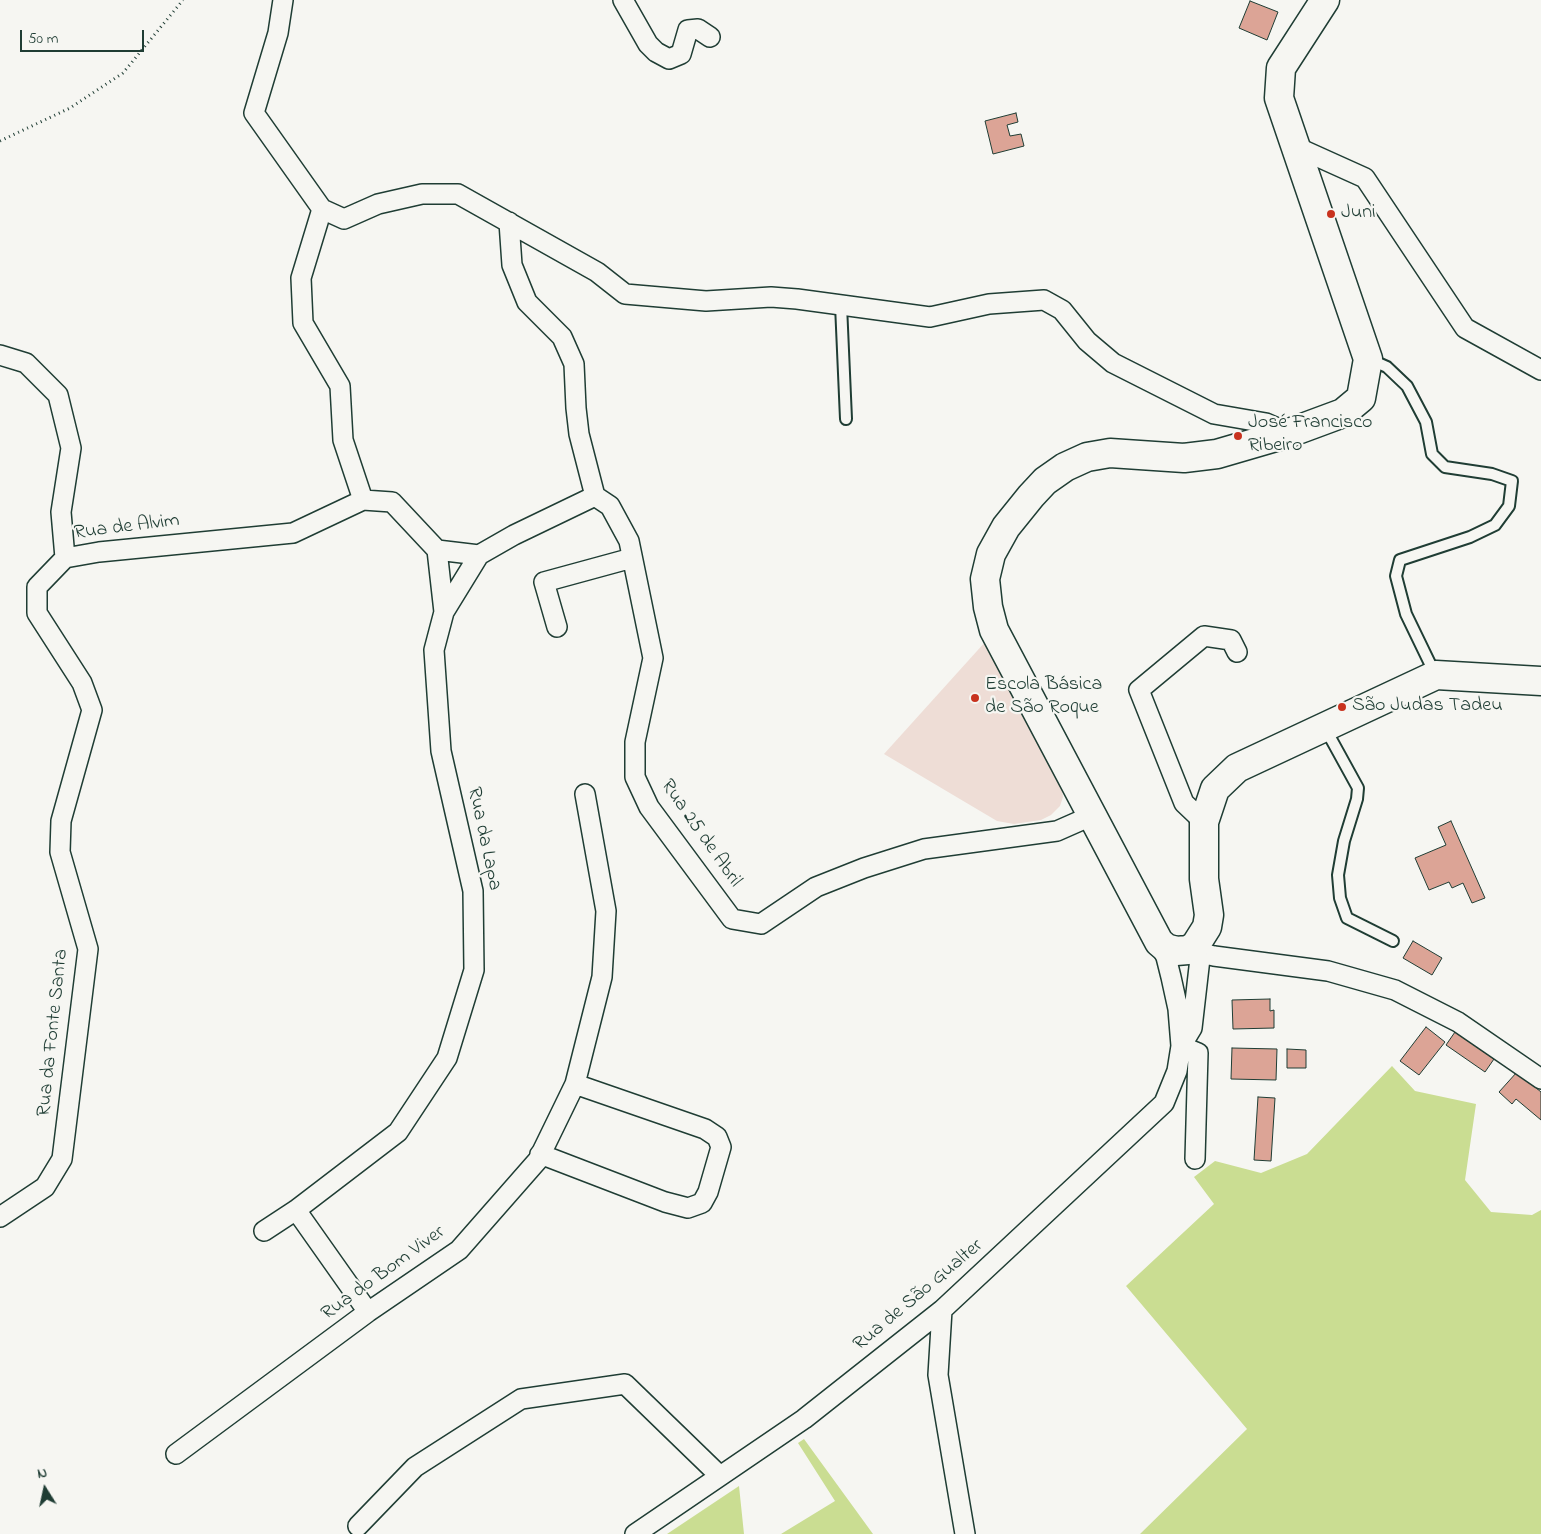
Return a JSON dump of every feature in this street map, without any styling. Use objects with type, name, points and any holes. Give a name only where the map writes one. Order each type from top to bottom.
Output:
[{"type":"street","points":[[283,0],[278,34],[254,113],[322,209],[344,218],[378,204],[422,194],[458,194],[597,272],[625,294],[706,301],[771,298],[930,317],[989,304],[1044,300],[1062,310],[1087,340],[1113,363],[1214,414],[1266,423],[1289,433]]},
{"type":"street","points":[[623,0],[648,44],[656,52],[669,59],[681,54],[688,30],[698,29],[710,37]]},
{"type":"street","points":[[1325,0],[1281,68],[1279,98],[1368,359],[1362,398],[1343,413],[1289,433],[1217,454],[1184,458],[1110,453],[1087,457],[1065,467],[1045,481],[1006,527],[991,554],[985,579],[988,607],[994,630],[1091,816],[1191,952],[1328,971],[1395,990],[1458,1022],[1541,1079]]},
{"type":"street","points":[[1294,146],[1365,178],[1465,328],[1541,370]]},
{"type":"street","points":[[322,209],[301,278],[303,323],[340,386],[343,440],[363,500],[392,502],[437,550],[444,612]]},
{"type":"street","points":[[444,612],[479,555],[514,535],[595,496],[580,434],[574,364],[562,336],[527,302],[512,265],[509,222]]},
{"type":"street","name":"Rua de Alvim","points":[[0,355],[26,363],[58,395],[71,448],[61,512],[65,558],[99,552],[293,533],[363,500]]},
{"type":"street","name":"Rua 25 de Abril","points":[[595,496],[610,506],[629,541],[653,658],[636,742],[635,777],[650,807],[732,919],[761,924],[816,887],[864,868],[924,849],[1057,831],[1091,816]]},
{"type":"street","points":[[437,550],[479,555]]},
{"type":"street","name":"Rua da Fonte Santa","points":[[0,1217],[45,1187],[62,1159],[88,949],[60,852],[61,821],[92,710],[82,683],[37,613],[37,587],[65,558]]},
{"type":"street","points":[[557,627],[544,582],[632,558]]},
{"type":"street","name":"Rua da Lapa","points":[[264,1231],[296,1210],[398,1132],[447,1058],[474,970],[473,891],[441,751],[434,650],[444,612]]},
{"type":"street","points":[[1204,822],[1184,803],[1139,690],[1204,636],[1231,640],[1237,652]]},
{"type":"street","points":[[1191,952],[1209,915],[1204,879],[1204,822],[1215,788],[1237,768],[1436,675],[1541,681]]},
{"type":"street","name":"Rua do Bom Viver","points":[[176,1454],[368,1312],[459,1250],[540,1154],[575,1084],[602,977],[606,911],[585,794]]},
{"type":"street","name":"Rua de São Gualter","points":[[1181,1046],[1192,1028],[1191,952]]},
{"type":"street","name":"Rua de São Gualter","points":[[635,1534],[804,1419],[942,1310],[1164,1103],[1177,1071],[1181,1046],[1178,1009],[1191,952]]},
{"type":"street","points":[[1181,1046],[1198,1053],[1195,1159]]},
{"type":"street","points":[[540,1154],[665,1202],[688,1208],[702,1203],[708,1192],[721,1147],[717,1137],[705,1129],[575,1084]]},
{"type":"street","points":[[296,1210],[368,1312]]},
{"type":"street","points":[[942,1310],[938,1375],[965,1534]]},
{"type":"street","points":[[358,1526],[415,1467],[521,1399],[625,1384],[720,1476]]},
{"type":"lane","points":[[841,305],[846,419]]},
{"type":"lane","points":[[1368,359],[1387,368],[1407,386],[1426,422],[1432,454],[1445,467],[1492,474],[1512,481],[1509,506],[1495,525],[1470,537],[1400,560],[1396,576],[1406,614],[1436,675]]},
{"type":"lane","points":[[1325,727],[1358,788],[1357,800],[1344,841],[1338,875],[1340,898],[1347,918],[1393,941]]},
{"type":"path","points":[[0,142],[70,108],[123,73],[183,0]]},
{"type":"shaded area","name":"Escola Básica de São Roque","points":[[986,641],[1062,789],[1063,797],[1060,806],[1051,815],[1041,820],[1014,824],[997,821],[884,754]]},
{"type":"green space","points":[[1392,1066],[1415,1091],[1476,1104],[1465,1180],[1491,1212],[1532,1215],[1541,1210],[1541,1534],[1140,1534],[1247,1429],[1126,1286],[1214,1204],[1194,1177],[1215,1161],[1261,1173],[1307,1154]]},
{"type":"green space","points":[[804,1439],[873,1534],[781,1534],[835,1501],[798,1443]]},
{"type":"green space","points":[[739,1486],[744,1534],[667,1534]]},
{"type":"building","points":[[1250,1],[1278,12],[1267,40],[1239,28]]},
{"type":"building","points":[[1016,113],[1018,122],[1007,125],[1010,136],[1021,134],[1024,146],[993,154],[985,121]]},
{"type":"building","points":[[1451,821],[1485,898],[1472,903],[1463,883],[1452,888],[1449,882],[1429,890],[1415,858],[1446,845],[1438,827]]},
{"type":"building","points":[[1413,941],[1442,958],[1432,975],[1403,958]]},
{"type":"building","points":[[1270,999],[1270,1011],[1274,1010],[1274,1028],[1233,1029],[1232,1000]]},
{"type":"building","points":[[1426,1027],[1445,1042],[1419,1075],[1400,1061]]},
{"type":"building","points":[[1455,1032],[1494,1059],[1485,1072],[1446,1045]]},
{"type":"building","points":[[1232,1048],[1277,1049],[1276,1080],[1231,1079]]},
{"type":"building","points":[[1287,1049],[1306,1050],[1306,1068],[1287,1068]]},
{"type":"building","points":[[1517,1072],[1541,1092],[1541,1120],[1516,1099],[1512,1104],[1499,1092]]},
{"type":"building","points":[[1258,1097],[1275,1098],[1271,1161],[1254,1160]]},
{"type":"place","name":"Juni","points":[[1331,214]]},
{"type":"place","name":"José Francisco Ribeiro","points":[[1238,436]]},
{"type":"place","name":"Escola Básica de São Roque","points":[[975,698]]},
{"type":"place","name":"São Judas Tadeu","points":[[1342,707]]}]
